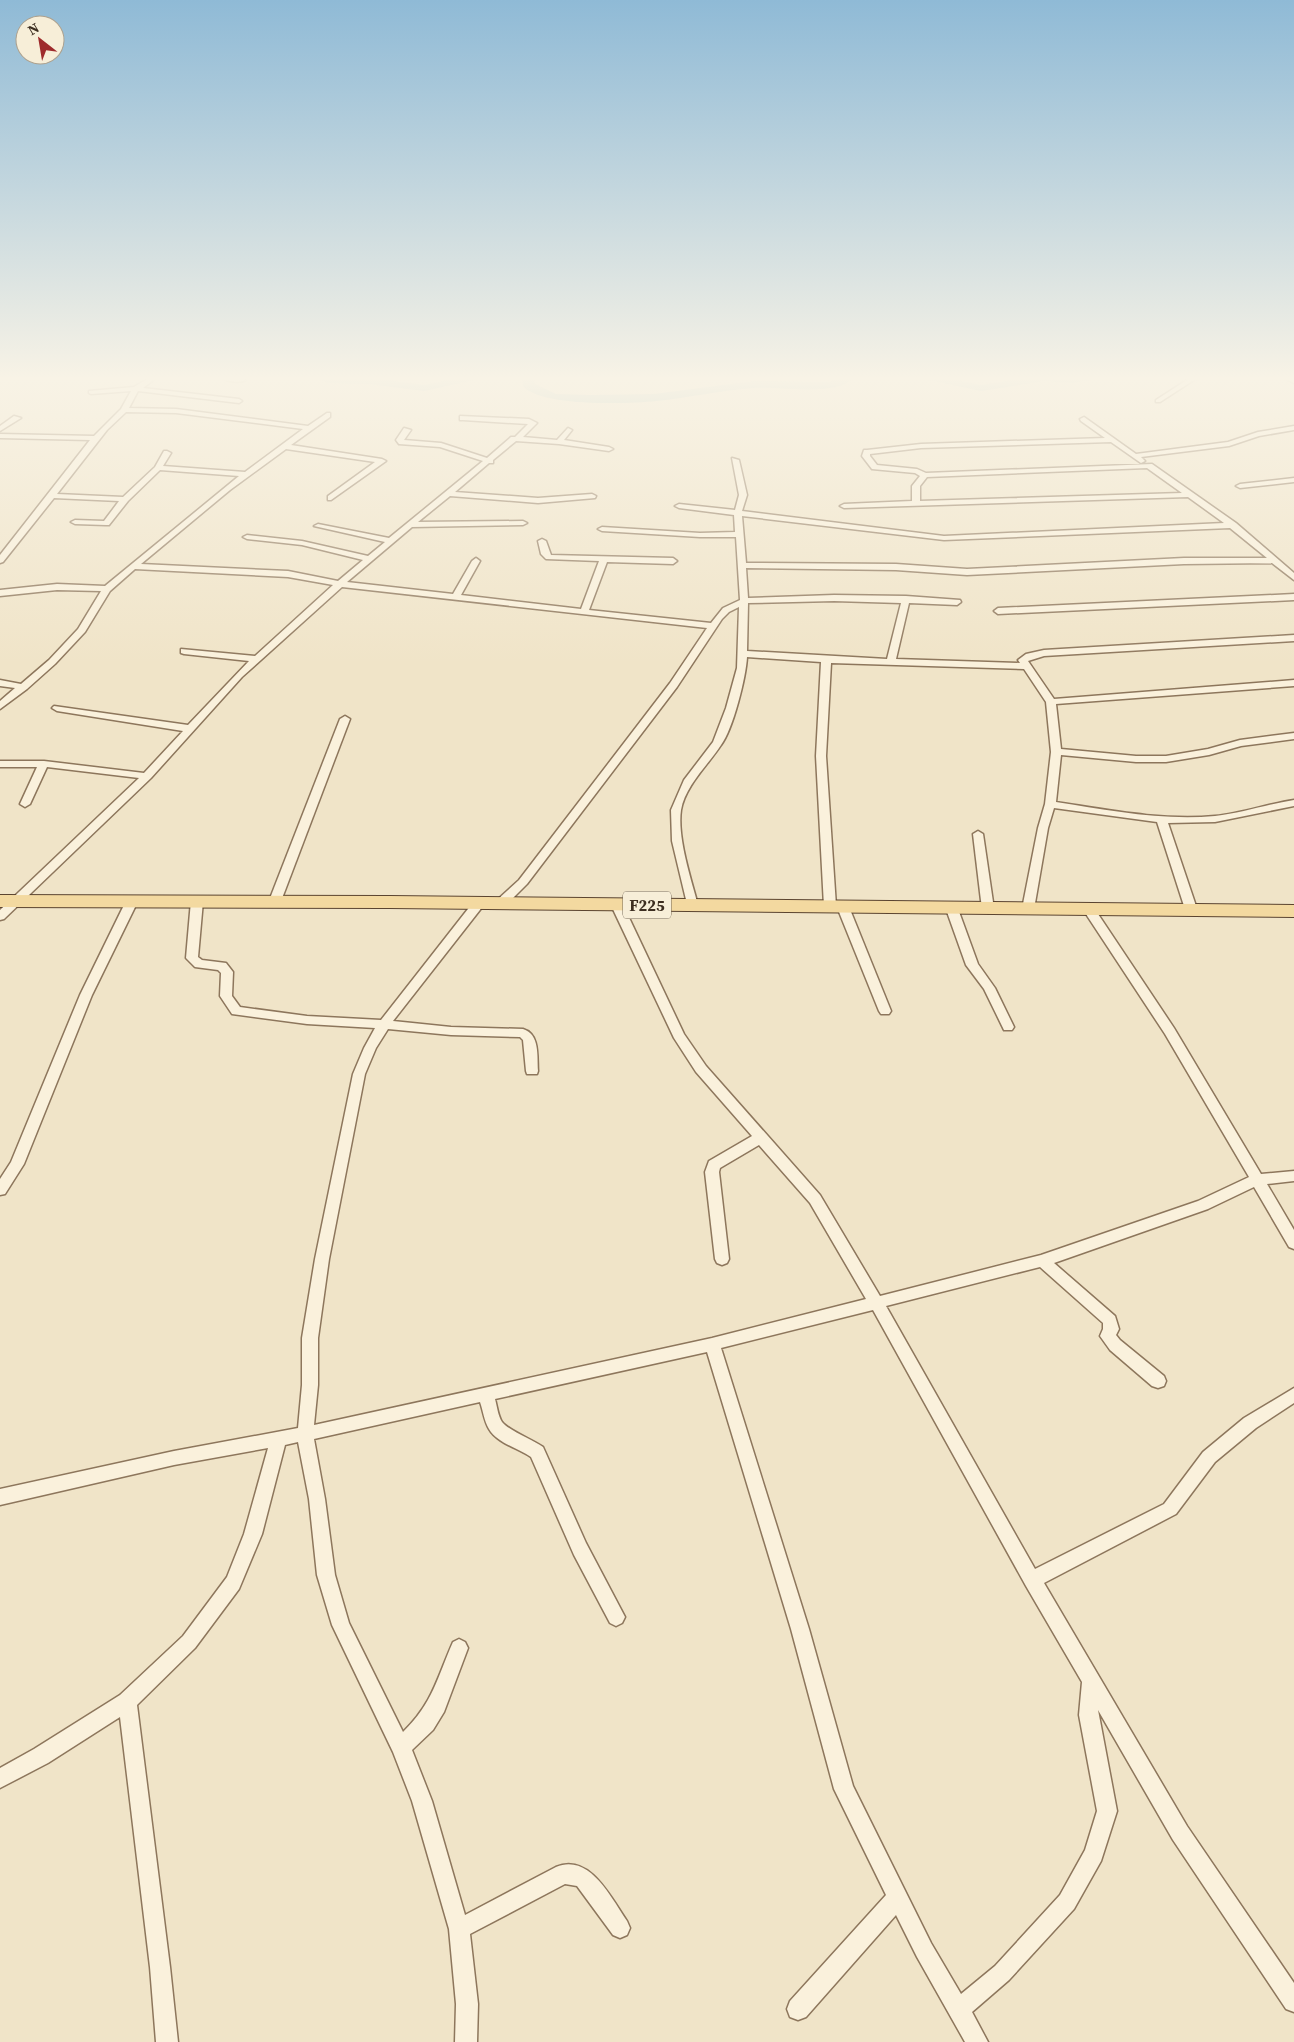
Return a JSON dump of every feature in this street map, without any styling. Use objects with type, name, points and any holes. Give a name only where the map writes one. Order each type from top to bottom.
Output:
[{"type":"main road","name":"F225","points":[[8,901],[275,901],[1294,911]]},
{"type":"street","points":[[0,560],[69,473]]},
{"type":"street","points":[[75,522],[106,523],[125,499],[152,473]]},
{"type":"street","points":[[236,473],[246,474]]},
{"type":"street","points":[[331,498],[365,473]]},
{"type":"street","points":[[0,916],[8,901],[147,776],[238,675],[390,541],[475,473]]},
{"type":"street","points":[[692,905],[677,841],[676,810],[689,780],[718,743],[731,708],[742,668],[744,654],[744,601],[738,513],[743,495],[738,473]]},
{"type":"street","points":[[922,473],[925,475],[968,473]]},
{"type":"street","points":[[1160,473],[1234,525],[1294,577]]},
{"type":"street","points":[[0,706],[52,662],[82,630],[107,589],[246,474]]},
{"type":"street","points":[[916,503],[916,486],[925,475]]},
{"type":"street","points":[[1240,486],[1294,480]]},
{"type":"street","points":[[449,494],[540,502],[592,496]]},
{"type":"street","points":[[844,506],[1190,495]]},
{"type":"street","points":[[52,496],[125,499]]},
{"type":"street","points":[[678,506],[944,538],[1234,525]]},
{"type":"street","points":[[410,525],[523,523]]},
{"type":"street","points":[[318,526],[390,541]]},
{"type":"street","points":[[602,529],[700,535],[739,534]]},
{"type":"street","points":[[248,538],[302,544],[370,559]]},
{"type":"street","points":[[542,541],[545,554],[549,557],[672,561]]},
{"type":"street","points":[[584,612],[604,559]]},
{"type":"street","points":[[741,566],[896,567],[967,572],[1184,561],[1273,560]]},
{"type":"street","points":[[455,598],[476,561]]},
{"type":"street","points":[[133,566],[288,574],[340,584],[713,626]]},
{"type":"street","points":[[0,593],[57,587],[107,589]]},
{"type":"street","points":[[998,611],[1294,597]]},
{"type":"street","points":[[501,903],[523,882],[674,685],[713,626],[726,610],[744,601],[834,598],[957,602]]},
{"type":"street","points":[[891,663],[906,599]]},
{"type":"street","points":[[1028,909],[1043,828],[1050,804],[1056,752],[1051,702],[1023,660],[1029,656],[1044,653],[1294,638]]},
{"type":"street","points":[[184,651],[256,659]]},
{"type":"street","points":[[744,654],[891,663],[1028,666]]},
{"type":"street","points":[[826,660],[821,756],[837,907],[885,1011]]},
{"type":"street","points":[[0,683],[24,687]]},
{"type":"street","points":[[1051,702],[1294,683]]},
{"type":"street","points":[[57,708],[191,729]]},
{"type":"street","points":[[275,901],[345,719]]},
{"type":"street","points":[[1056,752],[1136,759],[1166,759],[1209,752],[1240,743],[1294,736]]},
{"type":"street","points":[[0,764],[44,764],[147,776]]},
{"type":"street","points":[[25,804],[44,764]]},
{"type":"street","points":[[1050,804],[1162,820],[1216,818],[1272,805],[1294,803]]},
{"type":"street","points":[[1162,820],[1191,909]]},
{"type":"street","points":[[978,834],[988,909]]},
{"type":"street","points":[[0,1190],[17,1164],[86,995],[132,901]]},
{"type":"street","points":[[196,901],[192,958],[199,964],[222,966],[227,972],[226,996],[236,1011],[307,1020],[384,1024],[451,1031],[523,1033],[529,1038],[532,1071]]},
{"type":"street","points":[[466,2042],[467,2004],[459,1929],[422,1801],[401,1747],[341,1626],[326,1574],[316,1499],[304,1434],[310,1385],[310,1338],[322,1260],[359,1074],[370,1048],[384,1024],[479,903]]},
{"type":"street","points":[[617,905],[678,1035],[701,1069],[814,1200],[876,1302],[1032,1580],[1180,1833],[1294,2001]]},
{"type":"street","points":[[1088,908],[1126,960],[1181,1048],[1256,1180],[1294,1242]]},
{"type":"street","points":[[952,909],[972,965],[990,988],[1008,1027]]},
{"type":"street","points":[[722,1259],[712,1172],[714,1165],[760,1138]]},
{"type":"street","points":[[0,1496],[174,1458],[304,1434],[712,1344],[1042,1261],[1203,1205],[1256,1180],[1294,1176]]},
{"type":"street","points":[[1042,1261],[1110,1320],[1111,1329],[1108,1336],[1111,1340],[1158,1381]]},
{"type":"street","points":[[712,1344],[800,1629],[844,1789],[924,1950],[977,2042]]},
{"type":"street","points":[[486,1394],[495,1425],[504,1434],[524,1443],[537,1452],[580,1549],[616,1616]]},
{"type":"street","points":[[1032,1580],[1170,1509],[1209,1457],[1250,1423],[1294,1395]]},
{"type":"street","points":[[0,1778],[41,1756],[127,1702],[189,1642],[233,1583],[253,1534],[279,1438]]},
{"type":"street","points":[[401,1747],[426,1723],[438,1705],[459,1648]]},
{"type":"street","points":[[958,2010],[1002,1973],[1067,1902],[1094,1854],[1107,1811],[1088,1715],[1091,1682]]},
{"type":"street","points":[[127,1702],[159,1957],[167,2042]]},
{"type":"street","points":[[459,1929],[563,1874],[573,1874],[584,1879],[620,1928]]},
{"type":"street","points":[[798,2009],[898,1897]]}]
